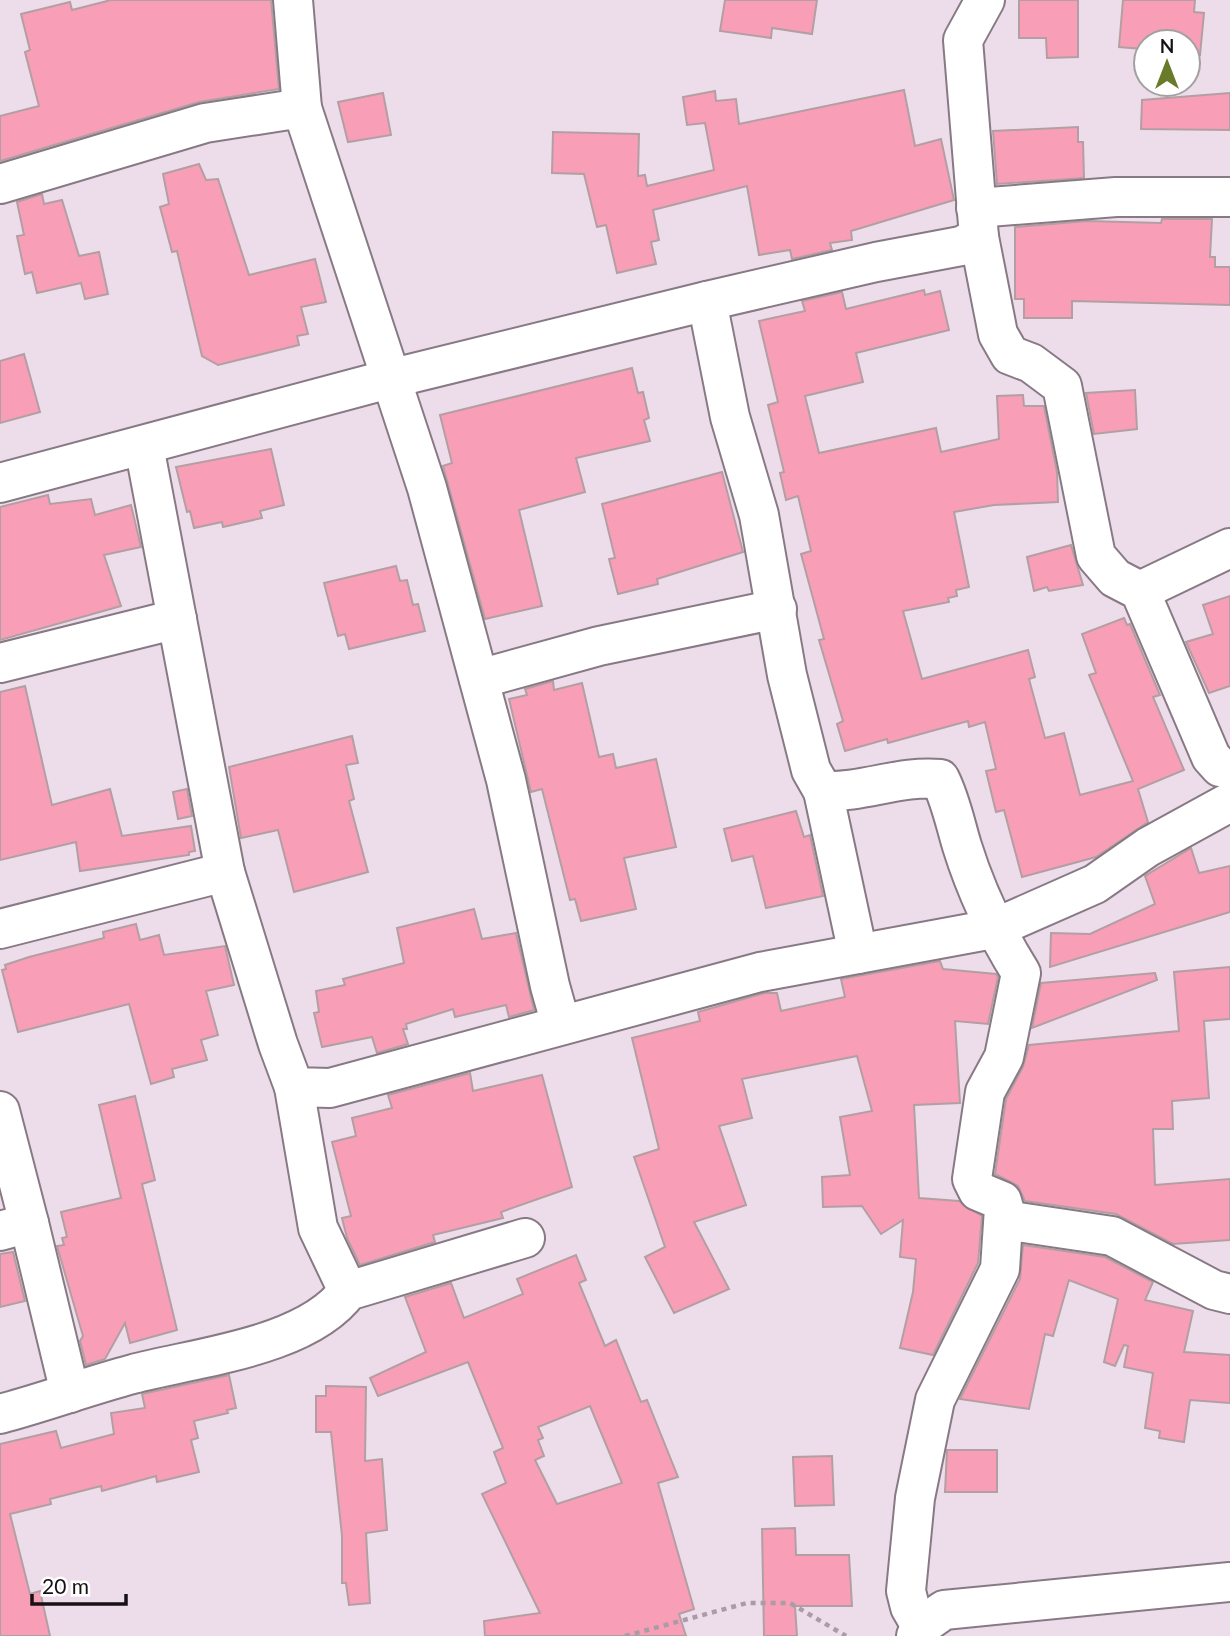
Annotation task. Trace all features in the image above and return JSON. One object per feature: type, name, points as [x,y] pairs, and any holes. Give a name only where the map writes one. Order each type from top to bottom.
[{"type":"street","points":[[293,0],[303,108],[393,378],[479,678],[506,780],[550,986],[561,1025]]},
{"type":"street","points":[[294,1087],[330,1088],[760,972],[993,929],[1095,884],[1148,847],[1228,777],[1211,757],[1140,591],[1115,578],[1096,556],[1062,386],[1031,363],[1010,355],[999,334],[978,223],[963,40],[985,0]]},
{"type":"street","points":[[0,184],[205,123],[303,108]]},
{"type":"street","points":[[0,483],[393,378],[707,301],[876,262],[961,246],[978,223],[1116,197],[1230,197]]},
{"type":"street","points":[[707,301],[730,417],[759,515],[788,675],[811,770],[822,791],[858,954]]},
{"type":"street","points":[[144,446],[225,872],[294,1087],[318,1228],[348,1291]]},
{"type":"street","points":[[1140,591],[1230,548]]},
{"type":"street","points":[[479,678],[599,646],[777,610]]},
{"type":"street","points":[[0,663],[177,619]]},
{"type":"street","points":[[822,791],[841,792],[916,776],[940,779],[951,801],[962,846],[993,929],[1021,973],[1004,1057],[985,1092],[972,1179],[978,1191],[1002,1201],[1004,1220],[1000,1269],[935,1400],[915,1497],[906,1591],[919,1631],[944,1610],[1230,1582]]},
{"type":"street","points":[[0,929],[225,872]]},
{"type":"street","points":[[0,1111],[14,1227],[70,1393]]},
{"type":"street","points":[[1004,1220],[1112,1236],[1214,1290],[1230,1294]]},
{"type":"street","points":[[0,1414],[132,1374],[257,1347],[311,1322],[339,1303],[348,1291],[524,1238]]},
{"type":"path","points":[[625,1636],[747,1603],[790,1603],[846,1636]]},
{"type":"building","points":[[111,0],[271,0],[279,89],[199,102],[0,161],[0,116],[39,106],[25,52],[30,50],[21,14],[70,2],[72,10]]},
{"type":"building","points":[[725,0],[817,0],[812,34],[772,28],[771,38],[720,31]]},
{"type":"building","points":[[1019,0],[1078,0],[1078,57],[1047,58],[1046,38],[1019,38]]},
{"type":"building","points":[[1123,0],[1195,0],[1194,12],[1204,13],[1202,34],[1202,28],[1132,28],[1132,48],[1119,47]]},
{"type":"building","points":[[904,90],[915,146],[941,139],[954,200],[851,231],[852,240],[830,243],[832,250],[792,259],[790,250],[759,255],[747,186],[653,210],[659,240],[651,242],[656,264],[617,273],[606,225],[597,227],[584,174],[552,173],[553,132],[639,134],[638,176],[645,175],[647,186],[714,170],[705,123],[687,125],[683,97],[715,91],[716,101],[736,99],[739,124]]},
{"type":"building","points":[[383,93],[391,135],[348,142],[338,102]]},
{"type":"building","points":[[1230,93],[1230,130],[1141,129],[1142,100],[1202,98],[1202,95]]},
{"type":"building","points":[[1078,127],[1078,142],[1083,142],[1084,178],[997,184],[993,131]]},
{"type":"building","points":[[199,164],[206,180],[218,179],[249,275],[315,259],[326,302],[301,307],[308,334],[297,336],[299,345],[218,365],[202,356],[177,251],[172,252],[160,207],[169,204],[163,174]]},
{"type":"building","points":[[42,194],[44,204],[62,200],[79,256],[99,252],[108,294],[85,299],[81,283],[37,293],[32,272],[25,274],[17,236],[24,235],[17,202]]},
{"type":"building","points":[[1162,219],[1212,219],[1210,257],[1215,257],[1215,267],[1230,267],[1230,305],[1072,301],[1072,318],[1024,318],[1024,299],[1015,299],[1015,227],[1087,221],[1161,223]]},
{"type":"building","points":[[924,290],[925,295],[940,291],[949,330],[856,353],[863,382],[805,396],[819,453],[936,428],[941,452],[999,439],[997,396],[1023,395],[1024,406],[1044,406],[1057,472],[1058,502],[994,505],[954,512],[969,587],[956,590],[957,596],[948,598],[949,602],[903,611],[922,679],[1028,650],[1035,677],[1029,679],[1045,738],[1064,733],[1080,795],[1133,781],[1089,675],[1096,673],[1082,634],[1124,618],[1127,625],[1130,624],[1160,695],[1153,697],[1184,770],[1138,789],[1148,822],[1096,857],[1022,877],[1004,810],[996,812],[986,771],[996,769],[985,722],[969,727],[968,721],[888,743],[887,739],[845,751],[837,724],[843,721],[819,640],[824,639],[801,554],[811,551],[798,496],[786,500],[780,473],[784,472],[768,405],[778,402],[759,321],[805,311],[802,301],[842,292],[846,309]]},
{"type":"building","points":[[24,354],[40,412],[0,423],[0,361]]},
{"type":"building","points":[[632,368],[638,393],[643,392],[649,418],[644,420],[650,441],[576,458],[585,492],[519,510],[542,606],[485,619],[443,466],[452,463],[440,415]]},
{"type":"building","points":[[1135,390],[1137,429],[1094,434],[1086,393]]},
{"type":"building","points":[[271,449],[284,505],[260,511],[262,518],[223,527],[222,522],[194,528],[190,511],[187,512],[176,467]]},
{"type":"building","points":[[722,472],[743,552],[657,579],[658,584],[618,594],[609,559],[615,558],[602,504]]},
{"type":"building","points":[[48,495],[50,504],[91,499],[95,515],[131,505],[141,547],[104,555],[121,606],[0,640],[0,507]]},
{"type":"building","points":[[1071,545],[1083,585],[1049,591],[1047,587],[1034,591],[1027,557]]},
{"type":"building","points":[[396,566],[400,581],[407,580],[413,605],[418,604],[425,631],[349,649],[345,634],[338,636],[324,583]]},
{"type":"building","points":[[1230,596],[1230,686],[1209,693],[1186,642],[1213,634],[1203,605]]},
{"type":"building","points":[[553,681],[554,690],[582,683],[599,757],[613,754],[616,768],[656,759],[676,847],[624,858],[636,909],[581,921],[575,899],[570,900],[542,789],[531,792],[509,699],[527,695],[525,689]]},
{"type":"building","points":[[25,686],[52,805],[110,789],[122,836],[191,826],[195,851],[189,852],[189,855],[80,871],[76,842],[0,860],[0,692]]},
{"type":"building","points":[[352,736],[358,763],[346,765],[354,799],[349,801],[368,872],[294,892],[278,830],[241,838],[229,767]]},
{"type":"building","points":[[187,789],[192,816],[178,819],[173,792]]},
{"type":"building","points":[[796,811],[804,837],[810,835],[823,896],[766,908],[753,856],[732,861],[724,829]]},
{"type":"building","points":[[1191,848],[1199,873],[1230,866],[1230,912],[1050,967],[1051,933],[1090,934],[1155,904],[1145,876]]},
{"type":"building","points":[[474,909],[482,939],[516,933],[534,1010],[509,1017],[506,1005],[455,1017],[453,1009],[406,1024],[407,1029],[403,1029],[408,1044],[377,1053],[372,1037],[322,1047],[314,1013],[319,1012],[316,991],[345,985],[343,979],[404,963],[397,928]]},
{"type":"building","points":[[136,924],[140,940],[159,935],[164,955],[225,946],[234,985],[206,991],[218,1035],[201,1040],[207,1060],[172,1069],[174,1077],[151,1084],[129,1004],[18,1032],[2,970],[6,969],[5,965],[104,938],[103,932]]},
{"type":"building","points":[[940,961],[943,969],[996,974],[998,977],[988,1024],[955,1021],[960,1103],[914,1105],[919,1198],[959,1201],[982,1216],[978,1263],[933,1355],[900,1348],[913,1292],[916,1259],[900,1257],[903,1220],[881,1234],[862,1206],[823,1207],[822,1177],[850,1175],[840,1117],[872,1111],[857,1056],[742,1079],[752,1118],[719,1126],[746,1205],[694,1222],[729,1289],[674,1313],[645,1257],[665,1247],[634,1157],[659,1149],[632,1038],[700,1021],[698,1012],[765,993],[777,993],[781,1011],[845,997],[841,979]]},
{"type":"building","points":[[1230,967],[1230,1019],[1204,1021],[1209,1098],[1172,1101],[1173,1129],[1153,1129],[1155,1185],[1230,1179],[1230,1240],[1173,1244],[1116,1214],[1025,1201],[1018,1186],[995,1174],[1006,1099],[1023,1067],[1029,1045],[1179,1031],[1174,972]]},
{"type":"building","points":[[1155,973],[1157,980],[1032,1028],[1041,983]]},
{"type":"building","points":[[470,1073],[473,1091],[542,1075],[572,1187],[501,1212],[503,1218],[433,1235],[435,1242],[360,1265],[347,1238],[342,1218],[351,1216],[332,1142],[356,1136],[352,1118],[392,1108],[388,1095]]},
{"type":"building","points":[[135,1096],[155,1180],[142,1184],[177,1330],[130,1343],[125,1323],[105,1359],[86,1365],[80,1341],[83,1336],[57,1246],[64,1245],[62,1238],[67,1237],[61,1212],[121,1198],[99,1105]]},
{"type":"building","points":[[1023,1245],[1105,1257],[1153,1282],[1145,1300],[1193,1311],[1184,1352],[1230,1355],[1230,1403],[1190,1400],[1184,1442],[1159,1438],[1160,1431],[1145,1428],[1153,1373],[1124,1367],[1128,1346],[1124,1345],[1115,1366],[1104,1362],[1118,1299],[1069,1280],[1053,1336],[1045,1334],[1029,1409],[960,1399],[1020,1279]]},
{"type":"building","points":[[13,1252],[25,1301],[0,1307],[0,1254]]},
{"type":"building","points":[[576,1255],[586,1280],[579,1283],[605,1346],[616,1340],[641,1402],[647,1400],[678,1477],[658,1483],[694,1609],[679,1614],[686,1636],[485,1636],[484,1621],[540,1613],[482,1494],[506,1483],[494,1452],[503,1448],[468,1362],[378,1396],[370,1378],[426,1352],[405,1297],[451,1283],[464,1318],[523,1294],[517,1279]],"holes":[[[590,1406],[622,1483],[557,1504],[535,1460],[544,1456],[538,1440],[543,1438],[538,1427]]]},
{"type":"building","points":[[229,1375],[236,1408],[227,1410],[228,1413],[194,1421],[198,1438],[191,1440],[199,1472],[157,1482],[156,1476],[102,1491],[101,1486],[50,1499],[51,1504],[10,1514],[30,1594],[40,1591],[50,1636],[0,1636],[0,1444],[56,1431],[61,1448],[114,1434],[111,1413],[145,1408],[142,1394]]},
{"type":"building","points":[[326,1386],[366,1387],[365,1461],[382,1459],[387,1530],[366,1533],[370,1603],[349,1605],[346,1583],[342,1583],[342,1536],[331,1432],[316,1432],[316,1396],[326,1396]]},
{"type":"building","points":[[947,1450],[997,1450],[997,1492],[945,1492]]},
{"type":"building","points":[[832,1456],[834,1505],[795,1506],[793,1457]]},
{"type":"building","points":[[795,1528],[796,1555],[849,1555],[852,1606],[795,1606],[797,1636],[764,1636],[762,1529]]}]
